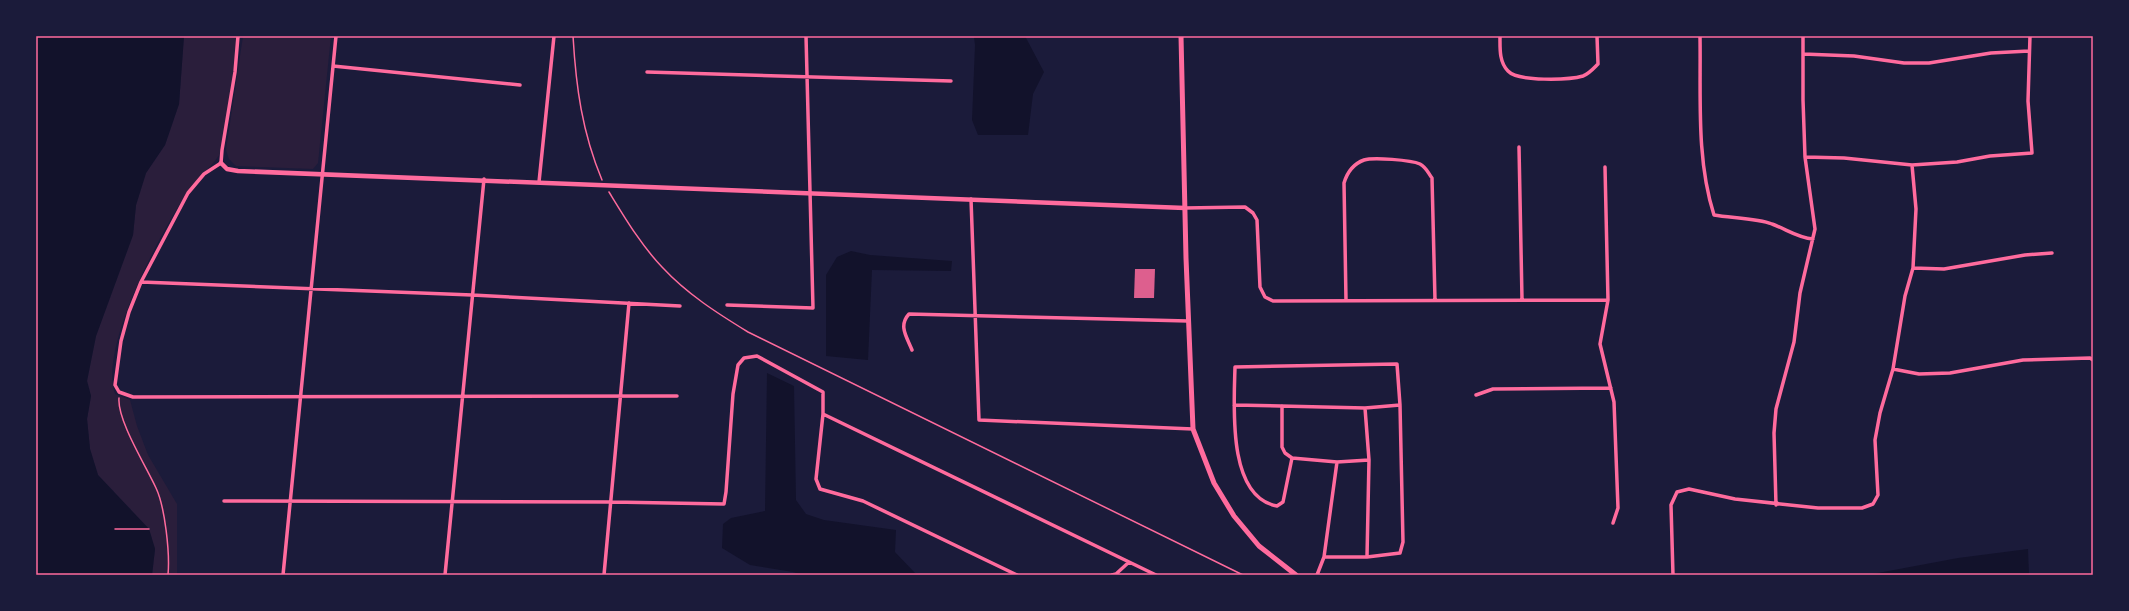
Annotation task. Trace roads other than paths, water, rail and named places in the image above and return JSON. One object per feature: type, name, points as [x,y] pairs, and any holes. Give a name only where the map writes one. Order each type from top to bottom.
[{"type":"main road","points":[[1181,36],[1188,321],[1193,429],[1214,483],[1234,516],[1259,546],[1296,575]]},
{"type":"street","points":[[221,164],[235,72],[238,36]]},
{"type":"street","points":[[283,575],[336,36]]},
{"type":"street","points":[[539,182],[554,36]]},
{"type":"street","points":[[726,306],[813,308],[806,36]]},
{"type":"street","points":[[1500,36],[1500,56],[1509,73],[1519,78],[1563,79],[1584,76],[1598,64],[1597,36]]},
{"type":"street","points":[[1700,36],[1701,114],[1704,155],[1708,195],[1714,215],[1755,220],[1772,224],[1804,238],[1813,239]]},
{"type":"street","points":[[1776,505],[1774,433],[1776,409],[1794,342],[1800,293],[1815,229],[1805,157],[1802,100],[1803,36]]},
{"type":"street","points":[[1805,157],[1844,158],[1912,164],[1957,162],[1990,156],[2032,153],[2028,101],[2030,36]]},
{"type":"street","points":[[1803,54],[1854,56],[1904,63],[1929,63],[1991,53],[2029,51]]},
{"type":"street","points":[[334,66],[520,85]]},
{"type":"street","points":[[647,72],[951,81]]},
{"type":"street","points":[[1519,147],[1522,299]]},
{"type":"street","points":[[1346,300],[1344,183],[1350,170],[1364,160],[1411,160],[1420,164],[1427,170],[1432,178],[1435,300]]},
{"type":"street","points":[[221,164],[227,169],[238,171],[484,179],[1185,208],[1245,207],[1253,213],[1257,220],[1260,287],[1265,297],[1273,301],[1522,299],[1608,300]]},
{"type":"street","points":[[221,164],[204,174],[188,193],[141,282],[121,342],[115,373],[115,385],[119,392],[133,397],[677,396]]},
{"type":"street","points":[[1673,575],[1671,505],[1677,492],[1689,489],[1735,499],[1776,505],[1818,508],[1862,508],[1873,504],[1878,495],[1875,440],[1880,413],[1892,369],[1905,296],[1913,268],[1916,209],[1912,164]]},
{"type":"street","points":[[1606,167],[1608,300],[1600,344],[1604,366],[1612,388],[1614,402],[1618,508],[1613,524]]},
{"type":"street","points":[[445,575],[484,179]]},
{"type":"street","points":[[971,199],[974,316],[979,420],[1193,429]]},
{"type":"street","points":[[1913,268],[1944,269],[2025,255],[2052,253]]},
{"type":"street","points":[[141,282],[472,295],[680,306]]},
{"type":"street","points":[[604,575],[630,303]]},
{"type":"street","points":[[912,350],[903,329],[904,319],[909,314],[1188,321]]},
{"type":"street","points":[[224,501],[290,500],[725,504],[734,386],[738,365],[744,358],[758,356],[823,392],[823,414],[816,479],[820,489],[863,501],[1017,575]]},
{"type":"street","points":[[1892,369],[1919,374],[1950,373],[2023,360],[2090,358],[2093,360]]},
{"type":"street","points":[[1292,458],[1283,502],[1277,506],[1270,505],[1257,498],[1244,478],[1236,448],[1234,405],[1235,368],[1397,364],[1400,405],[1403,542],[1400,553],[1367,556],[1324,557]]},
{"type":"street","points":[[1476,395],[1493,389],[1612,388]]},
{"type":"street","points":[[1234,405],[1365,408],[1400,405]]},
{"type":"street","points":[[1282,406],[1282,447],[1284,453],[1292,458],[1337,462],[1369,460]]},
{"type":"street","points":[[1365,408],[1369,460],[1367,556]]},
{"type":"street","points":[[823,414],[1156,575]]},
{"type":"street","points":[[1317,575],[1324,557],[1337,462]]},
{"type":"street","points":[[1112,575],[1116,574],[1129,562]]}]
